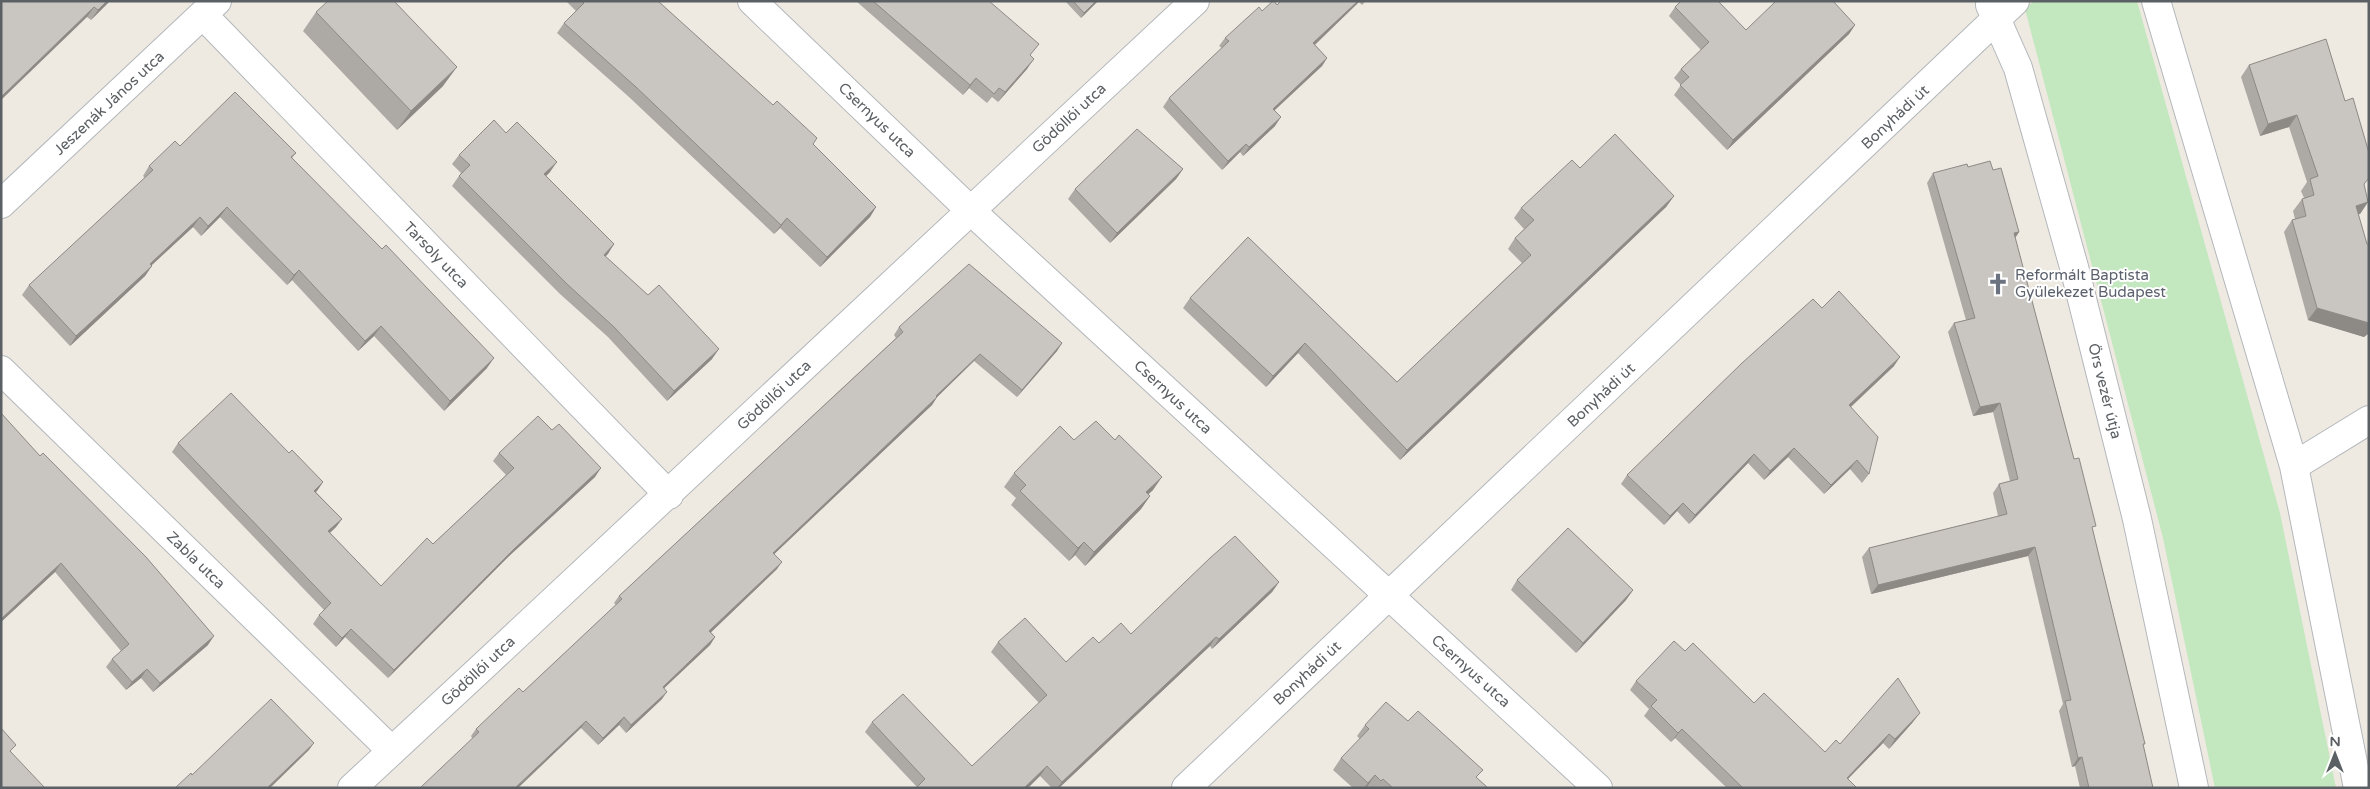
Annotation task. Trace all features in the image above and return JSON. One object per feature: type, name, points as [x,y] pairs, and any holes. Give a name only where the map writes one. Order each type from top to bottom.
[{"type":"street","name":"Csernyus utca","points":[[752,1],[970,210],[1598,788]]},
{"type":"street","name":"Gödöllői utca","points":[[352,788],[669,495],[970,210],[1195,1]]},
{"type":"street","points":[[2156,1],[2294,466],[2358,788]]},
{"type":"street","name":"Bonyhádi út","points":[[1186,788],[2000,7]]},
{"type":"street","name":"Örs vezér útja","points":[[2000,7],[2077,276],[2138,519],[2194,788]]},
{"type":"street","name":"Jeszenák János utca","points":[[1,204],[210,8]]},
{"type":"street","name":"Tarsoly utca","points":[[210,8],[669,495]]},
{"type":"street","name":"Zabla utca","points":[[1,370],[392,751]]},
{"type":"street","points":[[2294,466],[2369,420]]},
{"type":"green space","points":[[2034,1],[2137,1],[2280,513],[2336,788],[2215,788],[2163,538],[2025,9]]},
{"type":"building","points":[[1,1],[107,1],[98,10],[94,7],[1,97]]},
{"type":"building","points":[[328,1],[394,1],[457,67],[411,111],[316,12]]},
{"type":"building","points":[[582,1],[658,1],[773,105],[777,101],[817,138],[813,144],[876,207],[827,257],[787,218],[781,225],[636,87],[564,23],[584,3]]},
{"type":"building","points":[[873,1],[989,1],[1039,44],[1030,55],[1034,59],[1005,92],[999,88],[994,94],[976,78],[970,85]]},
{"type":"building","points":[[1073,1],[1096,1],[1084,13]]},
{"type":"building","points":[[1273,1],[1277,5],[1281,1],[1358,1],[1313,43],[1327,58],[1273,109],[1281,117],[1249,147],[1246,144],[1228,161],[1169,98],[1229,41],[1225,38],[1259,7],[1262,11]]},
{"type":"building","points":[[1681,1],[1718,1],[1746,30],[1776,1],[1833,1],[1855,25],[1733,140],[1680,85],[1689,77],[1681,69],[1709,42],[1675,7]]},
{"type":"building","points":[[2326,39],[2345,101],[2353,98],[2369,153],[2369,178],[2364,184],[2368,202],[2356,206],[2367,244],[2369,245],[2369,323],[2317,308],[2292,220],[2306,216],[2302,199],[2314,195],[2310,179],[2318,176],[2297,115],[2268,124],[2249,65]]},
{"type":"building","points":[[235,92],[296,153],[291,157],[382,249],[386,245],[494,358],[450,401],[381,326],[365,341],[299,270],[294,275],[227,207],[208,226],[200,217],[150,264],[152,266],[76,336],[29,285],[153,170],[149,166],[175,141],[180,146]]},
{"type":"building","points":[[494,120],[506,133],[517,122],[557,162],[544,174],[614,244],[604,255],[648,295],[659,285],[719,349],[674,391],[614,327],[567,284],[459,176],[470,165],[459,155]]},
{"type":"building","points":[[1137,129],[1183,169],[1117,233],[1075,189]]},
{"type":"building","points":[[1615,134],[1674,196],[1407,450],[1305,343],[1273,376],[1190,298],[1248,237],[1397,382],[1531,255],[1515,238],[1534,220],[1521,208],[1572,160],[1580,168]]},
{"type":"building","points":[[1990,161],[1993,170],[2001,168],[2019,232],[2014,233],[2074,459],[2079,458],[2096,526],[2092,527],[2145,744],[2143,744],[2153,788],[2089,788],[2082,757],[2078,758],[2065,701],[2071,700],[2035,547],[1878,585],[1869,548],[2007,514],[1999,484],[2018,479],[2000,403],[1980,407],[1954,323],[1975,318],[1933,173],[1967,164],[1968,167]]},
{"type":"building","points":[[969,264],[1062,343],[1022,390],[980,354],[773,553],[782,562],[709,631],[715,637],[663,687],[667,692],[631,725],[624,717],[603,738],[586,721],[515,788],[420,788],[479,732],[476,729],[519,688],[523,692],[622,599],[619,596],[903,332],[899,327]]},
{"type":"building","points":[[1839,291],[1900,357],[1849,405],[1878,437],[1869,474],[1857,460],[1831,485],[1794,448],[1770,471],[1754,454],[1695,515],[1683,503],[1670,516],[1627,475],[1742,363],[1813,299],[1822,308]]},
{"type":"building","points":[[231,393],[289,453],[292,450],[323,482],[314,491],[342,519],[328,531],[381,586],[427,538],[433,544],[514,468],[499,453],[538,416],[552,430],[559,424],[601,468],[514,549],[394,670],[351,629],[342,638],[319,615],[331,603],[178,443]]},
{"type":"building","points":[[1,413],[40,456],[43,453],[146,557],[214,636],[160,683],[147,669],[132,682],[112,659],[129,644],[61,563],[1,619]]},
{"type":"building","points":[[1096,421],[1115,440],[1119,435],[1162,477],[1146,492],[1150,496],[1094,552],[1084,542],[1078,548],[1020,491],[1026,485],[1014,473],[1060,426],[1074,440]]},
{"type":"building","points":[[1568,528],[1633,590],[1583,643],[1517,580]]},
{"type":"building","points":[[1235,536],[1279,582],[1219,639],[1216,637],[1062,782],[1047,766],[1024,788],[916,788],[925,779],[872,722],[903,694],[972,766],[1047,695],[998,642],[1025,618],[1066,662],[1093,637],[1099,643],[1121,623],[1131,634]]},
{"type":"building","points":[[1674,641],[1685,651],[1693,643],[1754,703],[1764,693],[1825,752],[1836,740],[1840,744],[1898,678],[1920,713],[1895,739],[1889,734],[1847,778],[1857,788],[1743,788],[1682,729],[1678,733],[1651,706],[1657,700],[1636,681]]},
{"type":"building","points":[[271,699],[314,743],[267,788],[175,788],[191,773],[192,775]]},
{"type":"building","points":[[1386,702],[1408,721],[1418,711],[1483,770],[1476,777],[1488,788],[1393,788],[1375,775],[1368,783],[1341,758],[1369,729],[1365,725]]},
{"type":"building","points":[[1,728],[16,745],[10,751],[45,788],[1,788]]},
{"type":"place","name":"Reformált Baptista Gyülekezet Budapest","points":[[1998,284]]}]
